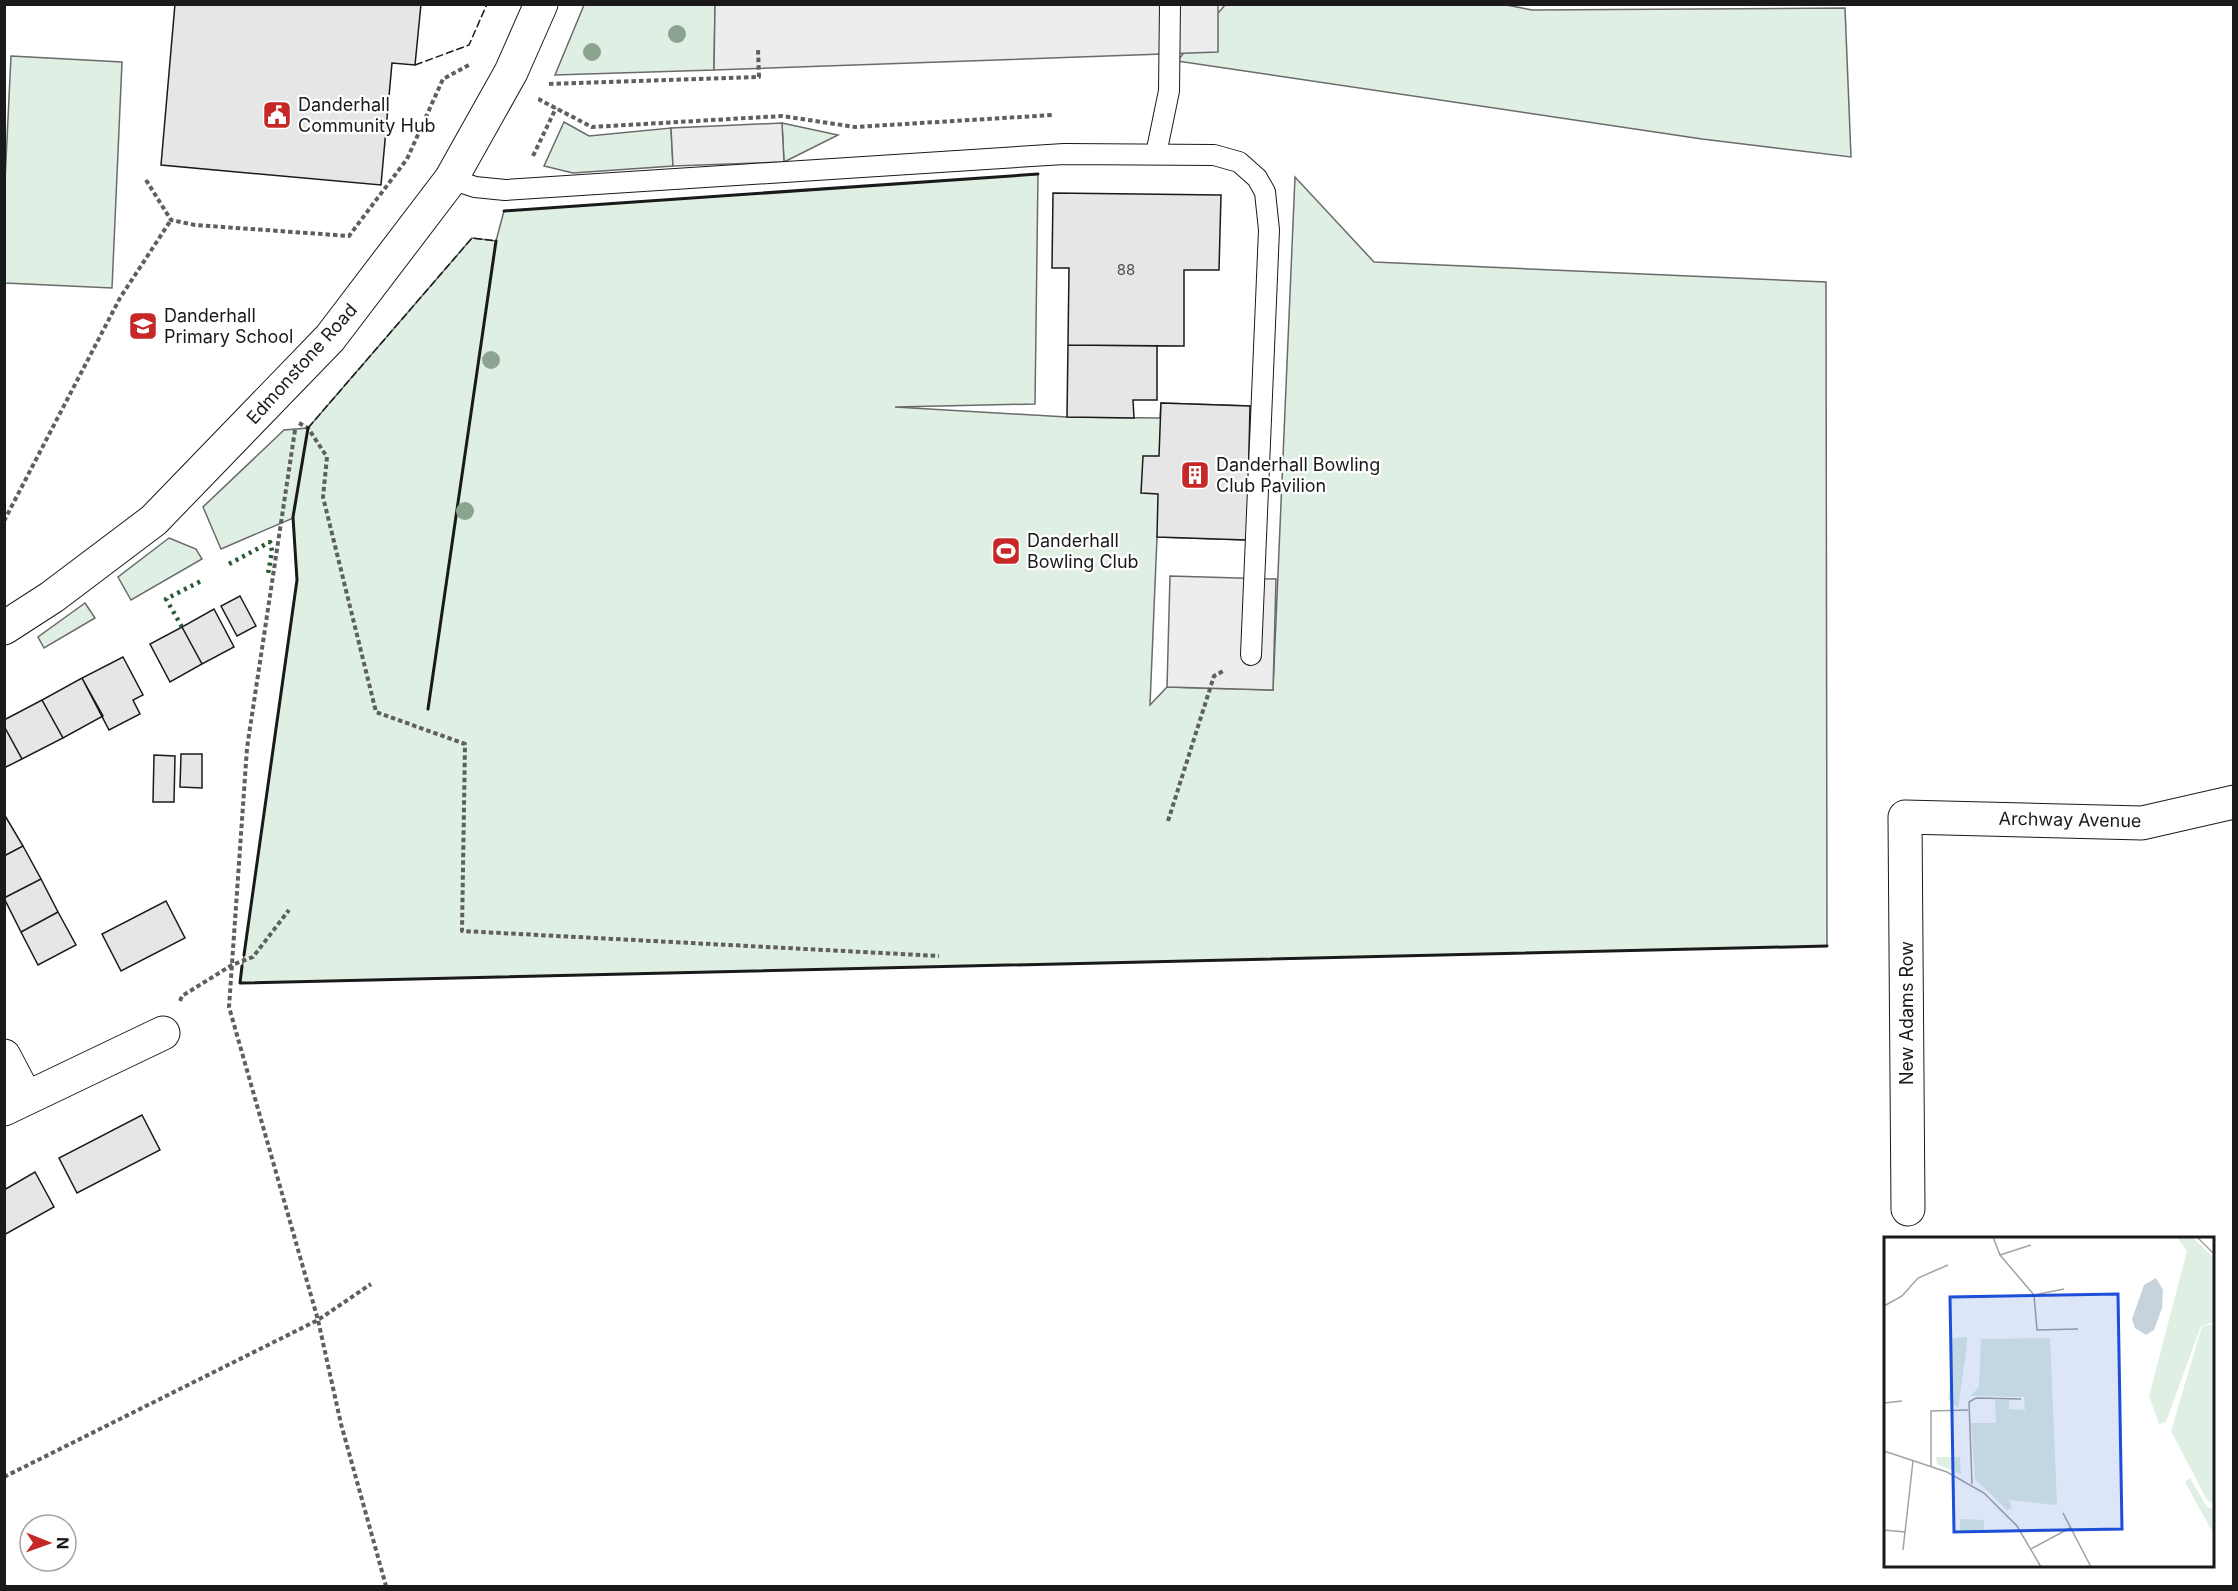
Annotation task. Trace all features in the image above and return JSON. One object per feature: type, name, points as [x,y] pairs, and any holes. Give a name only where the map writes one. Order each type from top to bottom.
[{"type":"street","name":"Edmonstone Road","points":[[4,628],[52,597],[154,520],[330,338],[451,179],[511,72],[541,4]]},
{"type":"street","name":"Archway Avenue","points":[[1905,817],[2142,823],[2234,802]]},
{"type":"street","name":"New Adams Row","points":[[1905,817],[1908,1209]]},
{"type":"street","points":[[4,1056],[15,1103],[163,1033]]},
{"type":"lane","points":[[1156,154],[1169,91],[1170,4]]},
{"type":"lane","points":[[451,179],[475,187],[505,190],[1064,154],[1226,157],[1248,168],[1264,192],[1269,230],[1251,656]]},
{"type":"path","points":[[758,49],[759,77],[547,84],[540,100],[592,127],[782,116],[855,127],[1053,115]]},
{"type":"path","points":[[146,180],[171,220],[195,225],[349,236],[407,159],[443,79],[473,63],[511,72]]},
{"type":"path","points":[[4,521],[120,298],[171,220]]},
{"type":"path","points":[[386,1587],[341,1424],[318,1320],[230,1007],[247,748],[296,421],[308,428],[327,457],[323,497],[376,711],[465,744],[462,931],[939,956]]},
{"type":"path","points":[[1168,821],[1214,676],[1251,656]]},
{"type":"path","points":[[163,1033],[182,996],[232,965],[253,957],[289,910]]},
{"type":"path","points":[[4,1477],[318,1320],[371,1284]]},
{"type":"green space","points":[[1501,4],[1532,10],[1845,8],[1851,157],[1702,139],[1177,61],[1225,5]]},
{"type":"green space","points":[[584,5],[715,5],[714,70],[555,75]]},
{"type":"green space","points":[[11,56],[122,62],[112,288],[5,283],[5,181]]},
{"type":"green space","points":[[564,122],[589,136],[671,128],[673,166],[573,173],[544,166]]},
{"type":"green space","points":[[782,123],[838,135],[784,162]]},
{"type":"green space","points":[[1038,174],[1035,404],[895,407],[1067,417],[1160,418],[1161,403],[1250,406],[1247,540],[1157,537],[1150,705],[1167,687],[1273,690],[1295,177],[1374,262],[1826,282],[1827,946],[240,983],[297,580],[293,518],[221,549],[203,507],[284,430],[308,428],[472,238],[496,241],[504,211]]},
{"type":"green space","points":[[169,538],[196,549],[202,559],[131,600],[118,577]]},
{"type":"green space","points":[[85,603],[95,618],[44,648],[38,637]]},
{"type":"shaded area","points":[[715,5],[1218,5],[1218,52],[714,70]]},
{"type":"shaded area","points":[[782,123],[784,162],[673,166],[671,128]]},
{"type":"shaded area","points":[[1170,576],[1276,579],[1273,690],[1167,687]]},
{"type":"building","name":"Danderhall Community Hub","points":[[175,4],[421,4],[415,65],[392,63],[381,185],[161,165]]},
{"type":"building","points":[[1053,193],[1221,195],[1219,270],[1184,270],[1184,346],[1068,345],[1069,268],[1052,268]]},
{"type":"building","points":[[1068,345],[1157,346],[1157,400],[1133,400],[1134,418],[1067,417]]},
{"type":"building","name":"Danderhall Bowling Club Pavilion","points":[[1161,403],[1250,406],[1247,540],[1157,537],[1158,494],[1141,493],[1143,456],[1159,456]]},
{"type":"building","points":[[240,596],[256,626],[237,636],[221,606]]},
{"type":"building","points":[[214,609],[234,647],[202,664],[182,627]]},
{"type":"building","points":[[182,627],[202,664],[170,682],[150,644]]},
{"type":"building","points":[[123,657],[143,695],[133,700],[140,714],[109,730],[82,678]]},
{"type":"building","points":[[82,678],[103,716],[63,738],[42,700]]},
{"type":"building","points":[[42,700],[63,738],[22,759],[4,726],[4,720]]},
{"type":"building","points":[[4,726],[22,759],[4,768]]},
{"type":"building","points":[[181,754],[202,754],[202,788],[180,787]]},
{"type":"building","points":[[154,755],[175,756],[174,802],[153,802]]},
{"type":"building","points":[[4,814],[23,846],[4,856]]},
{"type":"building","points":[[23,846],[41,879],[4,898],[4,856]]},
{"type":"building","points":[[41,879],[58,912],[21,932],[4,898]]},
{"type":"building","points":[[166,901],[185,938],[121,971],[102,934]]},
{"type":"building","points":[[58,912],[76,945],[38,965],[21,932]]},
{"type":"building","points":[[142,1115],[160,1150],[77,1193],[59,1158]]},
{"type":"building","points":[[35,1172],[54,1207],[4,1235],[4,1190]]},
{"type":"hedge","points":[[229,564],[270,542],[272,551],[268,574]]},
{"type":"hedge","points":[[182,627],[166,599],[201,581]]},
{"type":"fence","points":[[415,65],[469,45],[487,4]]},
{"type":"fence","points":[[308,428],[472,238],[496,241]]},
{"type":"wall","points":[[504,211],[1038,174]]},
{"type":"wall","points":[[428,709],[496,241]]},
{"type":"wall","points":[[244,955],[297,580],[293,517],[308,428]]},
{"type":"wall","points":[[242,966],[240,983],[1827,946]]},
{"type":"place","name":"Danderhall Community Hub","points":[[277,115]]},
{"type":"place","name":"Danderhall Primary School","points":[[143,326]]},
{"type":"place","name":"Danderhall Bowling Club Pavilion","points":[[1195,475]]},
{"type":"place","name":"Danderhall Bowling Club","points":[[1006,551]]}]
